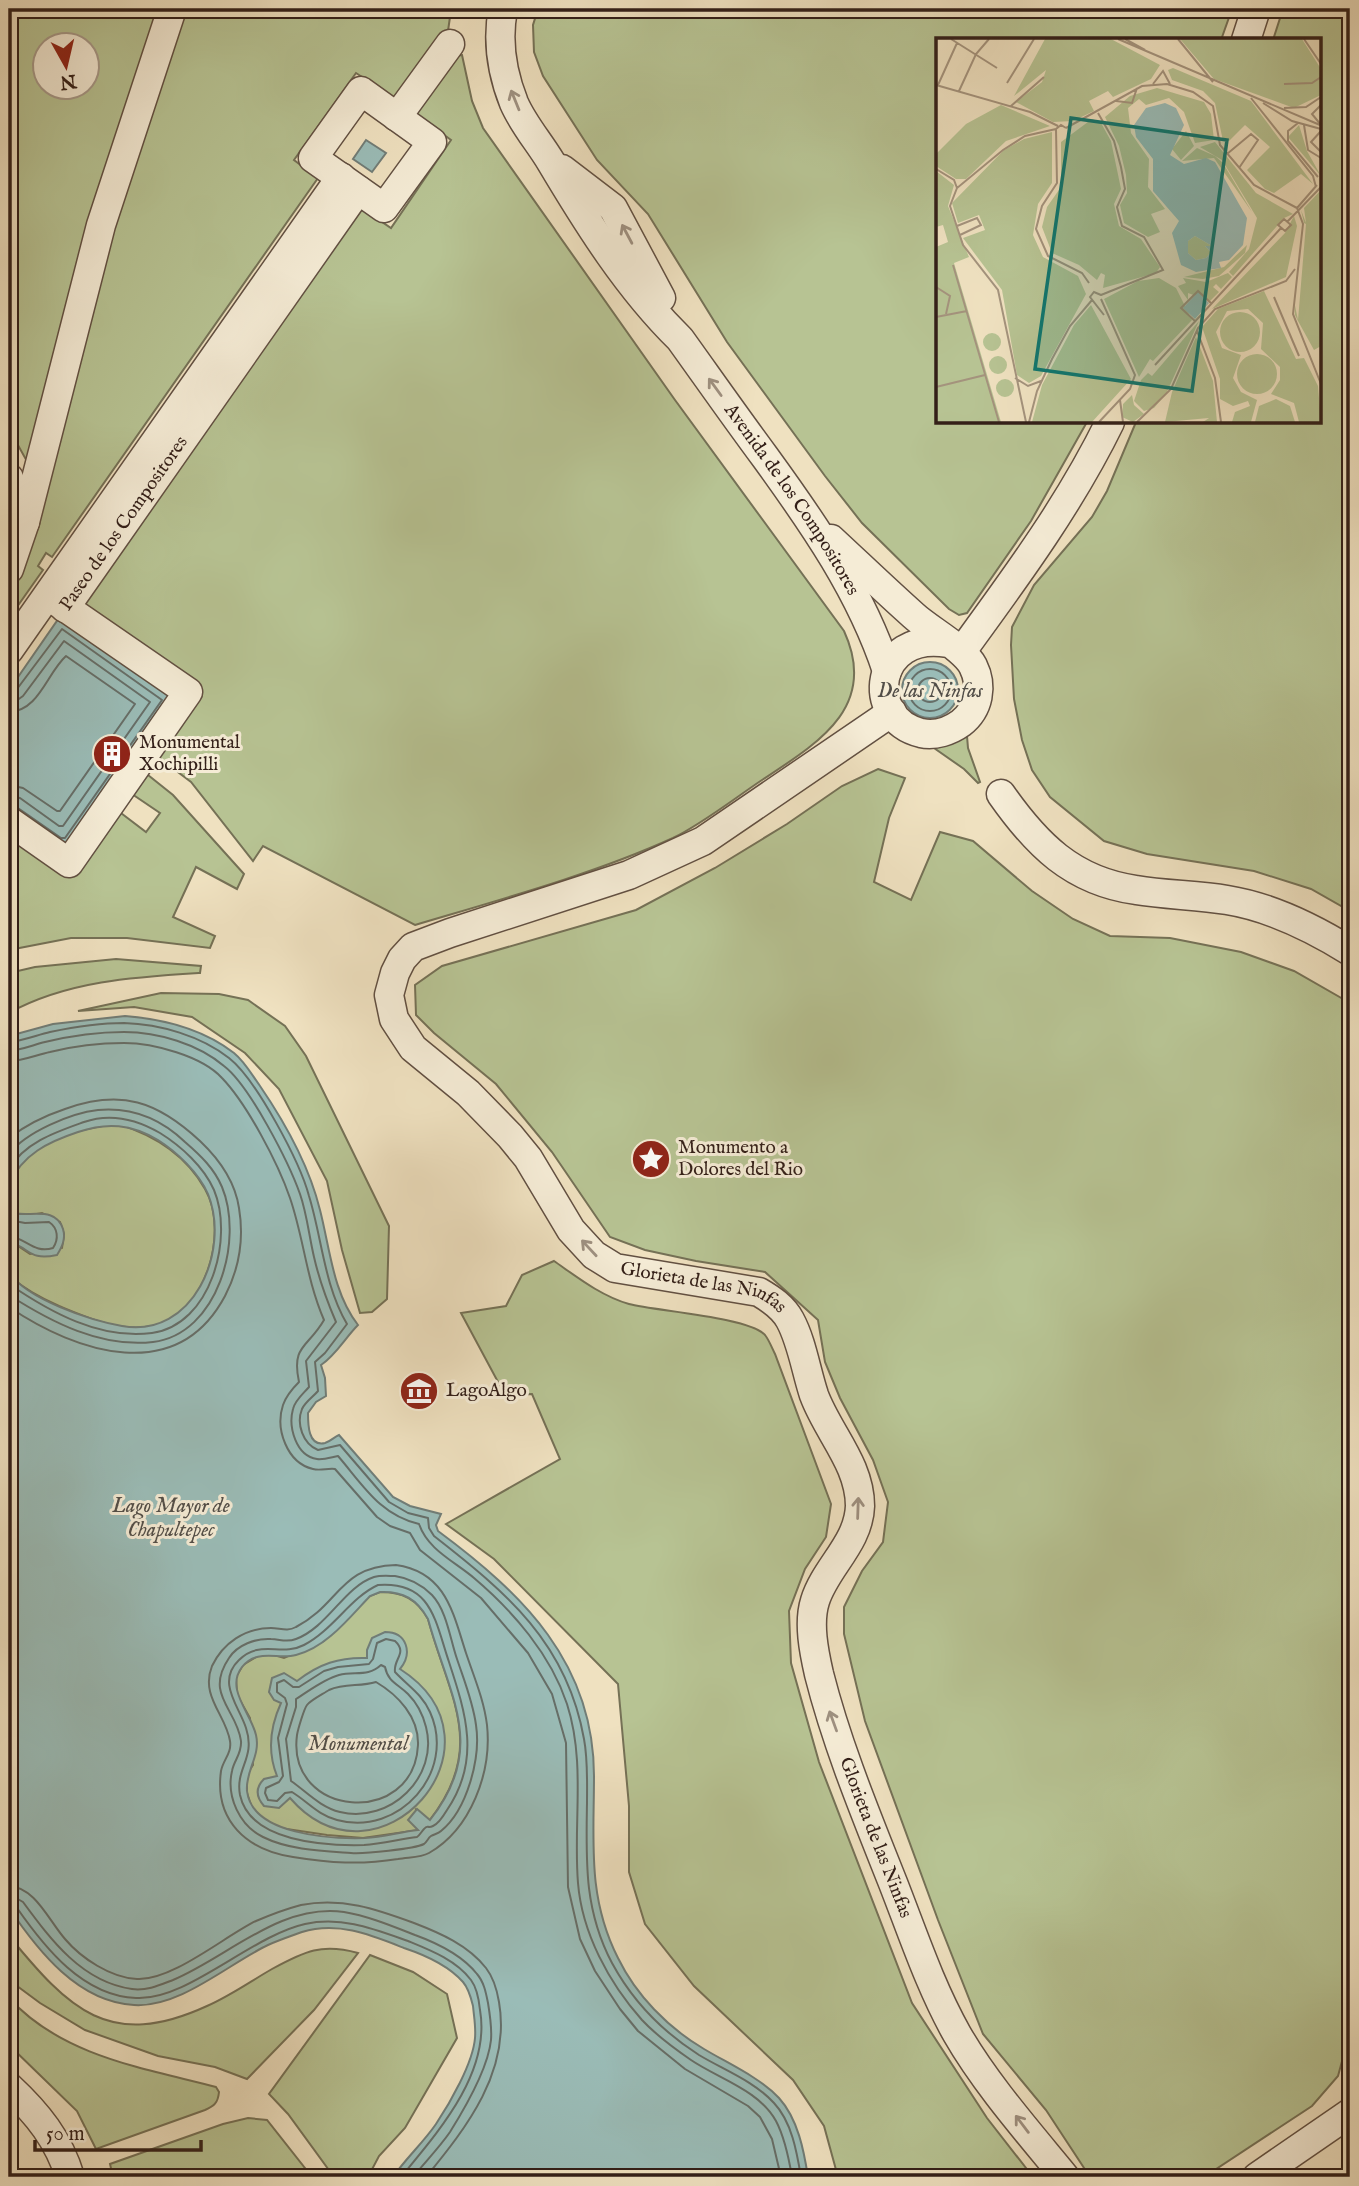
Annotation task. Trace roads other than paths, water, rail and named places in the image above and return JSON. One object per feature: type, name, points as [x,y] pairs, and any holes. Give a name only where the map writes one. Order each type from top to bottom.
[{"type":"street","points":[[9,569],[25,522],[101,225],[172,9]]},
{"type":"street","name":"Avenida de los Compositores","points":[[503,9],[500,24],[503,66],[514,103],[531,133],[549,159],[613,208],[667,308],[680,338],[812,522],[865,615],[887,671]]},
{"type":"street","points":[[1247,38],[1256,9]]},
{"type":"street","points":[[397,117],[450,44]]},
{"type":"street","points":[[361,91],[432,142],[384,208],[349,183],[313,158],[361,91]]},
{"type":"street","name":"Paseo de los Compositores","points":[[9,650],[56,601],[349,183]]},
{"type":"street","points":[[955,647],[1063,507],[1109,424]]},
{"type":"street","points":[[9,478],[25,522]]},
{"type":"street","points":[[812,522],[914,616],[955,647],[972,664],[978,679],[978,698],[972,712],[962,722],[951,730],[937,734],[908,728],[892,712],[884,692],[887,671],[902,650],[916,643],[932,640],[955,647]]},
{"type":"street","name":"Paseo de los Compositores","points":[[9,821],[69,863],[188,692],[56,601]]},
{"type":"street","name":"Glorieta de las Ninfas","points":[[892,712],[703,841],[629,874],[413,947],[402,959],[395,973],[390,995],[394,1019],[414,1048],[492,1115],[528,1158],[571,1230],[594,1255],[615,1268],[759,1292],[776,1302],[790,1320],[815,1397],[857,1480],[860,1507],[856,1528],[823,1582],[814,1603],[813,1646],[828,1708],[872,1830],[938,1997],[959,2036],[985,2075],[1065,2177]]},
{"type":"street","points":[[1001,794],[1025,827],[1055,857],[1080,873],[1134,890],[1230,900],[1286,917],[1350,951]]},
{"type":"street","points":[[9,2087],[50,2131],[69,2177]]},
{"type":"street","points":[[1257,2177],[1350,2113]]},
{"type":"water","points":[[366,140],[386,153],[372,172],[353,159]]},
{"type":"water","points":[[59,618],[173,697],[66,850],[9,810],[9,690]]},
{"type":"water","name":"De las Ninfas","points":[[924,662],[936,662],[946,666],[954,674],[958,690],[954,706],[946,714],[936,718],[924,718],[914,714],[906,706],[902,696],[902,684],[906,674],[914,666]]},
{"type":"water","name":"Lago Mayor de Chapultepec","points":[[125,1016],[182,1027],[209,1038],[234,1053],[270,1100],[296,1145],[310,1177],[338,1285],[358,1325],[321,1365],[326,1396],[316,1402],[308,1413],[312,1438],[315,1442],[325,1443],[339,1435],[393,1497],[410,1506],[441,1514],[436,1525],[438,1531],[498,1580],[525,1606],[548,1635],[567,1665],[582,1699],[591,1736],[594,1868],[601,1913],[618,1958],[634,1985],[666,2021],[691,2041],[753,2077],[771,2090],[786,2106],[802,2146],[808,2177],[393,2177],[442,2115],[470,2059],[475,2038],[471,1997],[463,1982],[450,1970],[420,1954],[367,1934],[341,1929],[315,1929],[268,1945],[169,2000],[134,2005],[95,1995],[61,1972],[33,1941],[9,1908],[9,1273],[30,1292],[77,1314],[122,1326],[147,1326],[169,1319],[186,1305],[200,1286],[210,1264],[214,1240],[214,1217],[208,1194],[199,1178],[165,1145],[128,1128],[99,1127],[57,1140],[29,1157],[9,1184],[9,1036],[53,1024]],"holes":[[[388,1592],[414,1601],[424,1612],[453,1697],[459,1721],[460,1745],[457,1769],[447,1794],[430,1820],[417,1809],[408,1820],[418,1830],[350,1838],[314,1835],[278,1825],[263,1817],[252,1806],[247,1791],[257,1743],[238,1692],[238,1675],[242,1667],[254,1658],[296,1655],[317,1646],[337,1631],[370,1596]]]},
{"type":"water","points":[[9,1212],[47,1214],[59,1221],[64,1236],[57,1255],[35,1255],[9,1242]]},
{"type":"water","name":"Monumental","points":[[385,1632],[398,1636],[406,1644],[406,1656],[400,1669],[432,1700],[445,1735],[440,1769],[422,1800],[394,1821],[361,1831],[325,1825],[290,1798],[279,1808],[264,1806],[258,1796],[259,1786],[264,1779],[277,1776],[271,1739],[281,1703],[274,1700],[269,1692],[272,1678],[284,1673],[297,1681],[330,1663],[367,1658],[372,1638]]},
{"type":"place","name":"Monumental Xochipilli","points":[[112,754]]},
{"type":"place","name":"Monumento a Dolores del Rio","points":[[651,1159]]},
{"type":"place","name":"LagoAlgo","points":[[419,1391]]}]
